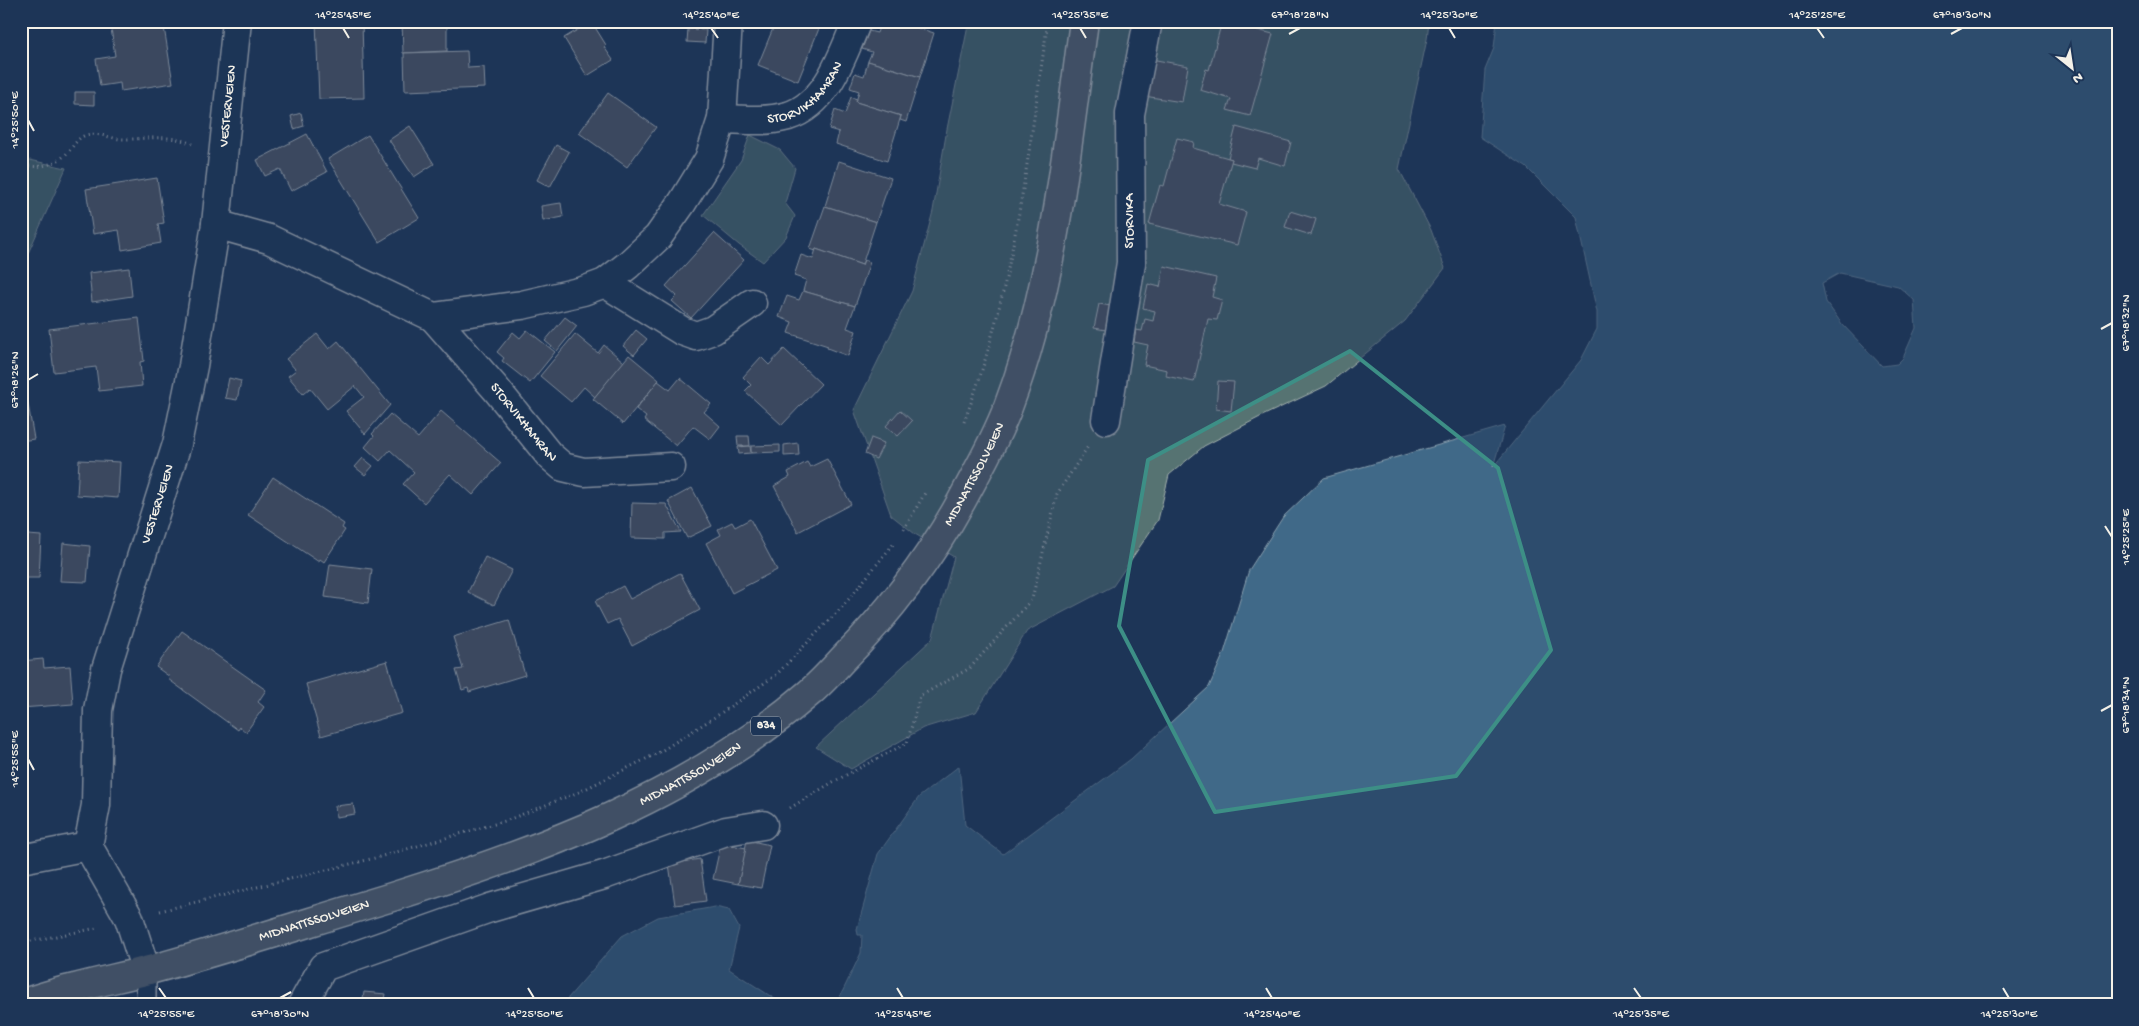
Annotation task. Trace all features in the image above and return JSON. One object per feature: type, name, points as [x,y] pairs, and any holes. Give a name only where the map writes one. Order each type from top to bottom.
[{"type":"main road","name":"MIDNATTSSOLVEIEN","points":[[21,1004],[74,988],[146,971],[465,874],[574,834],[666,791],[740,747],[809,694],[875,627],[912,580],[946,528],[980,467],[1008,408],[1031,334],[1048,264],[1084,21]]},
{"type":"street","name":"VESTERVEIEN","points":[[88,846],[96,805],[98,710],[106,669],[177,444],[193,366],[216,224],[237,21]]},
{"type":"street","points":[[433,317],[522,305],[583,291],[605,283],[658,237],[682,204],[708,159],[722,119],[728,21]]},
{"type":"street","name":"STORVIKHAMRAN","points":[[722,119],[757,120],[788,115],[816,99],[835,71],[857,21]]},
{"type":"street","name":"STORVIKA","points":[[1106,420],[1130,263],[1130,114],[1148,21]]},
{"type":"street","name":"STORVIKHAMRAN","points":[[216,224],[269,239],[433,317],[496,389],[549,455],[564,467],[584,472],[671,467]]},
{"type":"street","points":[[605,283],[682,331],[696,336],[713,330],[752,303]]},
{"type":"street","points":[[302,1005],[323,967],[490,908],[604,875],[726,830],[763,824]]},
{"type":"street","points":[[21,858],[88,846],[129,918],[146,971]]},
{"type":"lane","points":[[146,971],[146,1005]]},
{"type":"path","points":[[962,427],[994,331],[1010,256],[1048,21]]},
{"type":"path","points":[[29,166],[38,168],[65,156],[75,142],[87,135],[119,139],[162,137],[182,140],[222,157]]},
{"type":"path","points":[[763,824],[833,782],[907,743],[920,696],[970,668],[1032,599],[1057,494],[1106,420]]},
{"type":"path","points":[[903,530],[927,490]]},
{"type":"path","points":[[21,943],[88,931],[129,918],[379,857],[505,821],[579,792],[658,753],[776,675],[844,605],[898,538]]},
{"type":"highlighted area","points":[[1350,351],[1498,468],[1551,650],[1456,776],[1215,812],[1119,626],[1148,460]]},
{"type":"green space","points":[[969,21],[1429,21],[1427,39],[1399,169],[1431,230],[1445,268],[1405,321],[1326,386],[1204,446],[1169,475],[1158,520],[1113,586],[1027,631],[976,712],[923,728],[851,769],[816,747],[932,639],[954,557],[915,534],[891,515],[854,410],[912,291],[933,211],[947,129]]},
{"type":"green space","points":[[750,135],[780,150],[795,168],[785,203],[795,216],[786,237],[763,262],[703,215],[741,160]]},
{"type":"green space","points":[[21,158],[66,168],[21,269]]},
{"type":"water","points":[[1497,21],[2118,21],[2118,1005],[836,1005],[861,953],[862,935],[858,935],[857,929],[878,854],[919,797],[959,766],[965,825],[1003,854],[1131,759],[1209,687],[1224,653],[1249,570],[1283,517],[1324,478],[1505,426],[1493,467],[1581,360],[1597,329],[1597,312],[1576,217],[1526,167],[1480,137],[1485,70],[1494,48]],"holes":[[[1840,273],[1898,286],[1914,300],[1916,328],[1903,358],[1897,364],[1882,366],[1842,324],[1826,302],[1822,283]]]},
{"type":"water","points":[[715,907],[729,910],[739,928],[729,969],[784,1005],[567,1005],[568,998],[622,936],[658,917]]},
{"type":"building","points":[[110,21],[163,21],[173,83],[121,91],[120,83],[100,86],[96,59],[115,56]]},
{"type":"building","points":[[316,21],[362,21],[364,98],[319,99]]},
{"type":"building","points":[[402,21],[447,21],[447,51],[403,53]]},
{"type":"building","points":[[776,21],[822,21],[798,81],[758,65]]},
{"type":"building","points":[[881,21],[896,21],[934,33],[920,77],[868,61],[872,52],[862,49],[869,31],[877,33]]},
{"type":"building","points":[[1222,21],[1273,34],[1250,116],[1227,110],[1231,99],[1200,90],[1206,69],[1209,70]]},
{"type":"building","points":[[589,23],[593,24],[606,45],[604,47],[613,60],[587,76],[564,38]]},
{"type":"building","points":[[688,29],[706,30],[705,43],[687,42]]},
{"type":"building","points":[[467,51],[468,68],[484,67],[485,88],[405,91],[404,53]]},
{"type":"building","points":[[1151,59],[1188,66],[1182,102],[1144,96]]},
{"type":"building","points":[[868,61],[920,77],[906,122],[900,120],[901,116],[856,102],[859,91],[850,88],[855,73],[864,76]]},
{"type":"building","points":[[75,92],[94,92],[94,105],[75,104]]},
{"type":"building","points":[[608,93],[656,127],[627,167],[579,133]]},
{"type":"building","points":[[851,97],[857,99],[856,102],[901,116],[887,161],[836,144],[839,132],[829,129],[835,110],[845,114]]},
{"type":"building","points":[[301,113],[304,126],[294,129],[291,116]]},
{"type":"building","points":[[410,126],[434,164],[414,177],[389,140]]},
{"type":"building","points":[[1236,127],[1291,142],[1285,166],[1258,158],[1255,168],[1231,162],[1232,159],[1228,158]]},
{"type":"building","points":[[307,134],[327,172],[291,191],[280,169],[265,176],[257,160]]},
{"type":"building","points":[[368,135],[419,218],[379,242],[328,159]]},
{"type":"building","points":[[1177,138],[1194,142],[1193,148],[1232,159],[1219,204],[1246,212],[1237,245],[1149,224],[1160,185],[1164,186]]},
{"type":"building","points":[[556,145],[569,152],[550,187],[537,180]]},
{"type":"building","points":[[839,161],[891,178],[876,222],[825,206]]},
{"type":"building","points":[[157,178],[164,223],[158,224],[161,243],[122,250],[119,230],[93,234],[86,189]]},
{"type":"building","points":[[561,203],[563,217],[543,221],[541,206]]},
{"type":"building","points":[[825,206],[876,222],[862,265],[816,249],[816,251],[810,249]]},
{"type":"building","points":[[1290,211],[1316,219],[1311,235],[1285,227]]},
{"type":"building","points":[[714,233],[744,260],[691,318],[672,301],[677,296],[666,286]]},
{"type":"building","points":[[816,249],[862,265],[864,260],[870,262],[855,306],[803,291],[806,280],[794,276],[801,255],[813,259]]},
{"type":"building","points":[[1164,266],[1216,278],[1212,297],[1222,300],[1217,320],[1208,319],[1194,382],[1166,376],[1167,370],[1144,365],[1148,345],[1134,342],[1136,330],[1142,331],[1145,319],[1153,321],[1155,311],[1143,308],[1148,284],[1160,287]]},
{"type":"building","points":[[129,268],[132,296],[92,302],[89,273]]},
{"type":"building","points":[[803,291],[855,306],[847,328],[856,331],[848,356],[827,348],[828,346],[788,333],[792,322],[779,317],[787,296],[799,300]]},
{"type":"building","points":[[1099,304],[1111,306],[1106,330],[1094,328]]},
{"type":"building","points":[[565,317],[577,326],[557,351],[545,341]]},
{"type":"building","points":[[139,318],[144,361],[140,362],[142,386],[99,391],[96,367],[54,372],[49,329]]},
{"type":"building","points":[[527,330],[555,352],[530,383],[502,361],[504,358],[497,352],[513,332],[520,338]]},
{"type":"building","points":[[636,330],[647,339],[634,355],[623,346]]},
{"type":"building","points":[[317,334],[329,349],[338,341],[390,405],[365,434],[346,411],[364,397],[355,386],[327,409],[310,388],[303,394],[288,376],[296,370],[286,359]]},
{"type":"building","points":[[575,334],[598,353],[604,345],[624,362],[595,397],[584,387],[571,402],[540,376]]},
{"type":"building","points":[[784,349],[821,384],[782,425],[745,391],[751,385],[743,377],[761,357],[769,365]]},
{"type":"building","points":[[629,355],[659,380],[623,424],[593,399]]},
{"type":"building","points":[[229,378],[241,381],[237,400],[225,398]]},
{"type":"building","points":[[680,378],[711,404],[704,412],[720,426],[710,439],[693,426],[676,446],[644,420],[646,417],[636,409],[658,381],[670,390]]},
{"type":"building","points":[[1218,381],[1234,382],[1231,411],[1216,409]]},
{"type":"building","points":[[27,398],[34,439],[21,441],[21,399]]},
{"type":"building","points":[[900,410],[912,421],[898,436],[886,426]]},
{"type":"building","points":[[441,411],[501,463],[473,495],[450,474],[424,503],[403,484],[414,472],[390,450],[380,461],[365,447],[374,436],[372,434],[390,414],[418,438]]},
{"type":"building","points":[[737,436],[749,436],[750,446],[738,446]]},
{"type":"building","points":[[871,438],[884,443],[876,459],[865,454]]},
{"type":"building","points":[[798,443],[799,455],[784,456],[784,445]]},
{"type":"building","points":[[780,445],[780,452],[751,453],[751,446]]},
{"type":"building","points":[[750,446],[751,453],[739,454],[738,447]]},
{"type":"building","points":[[363,458],[373,466],[365,475],[355,467]]},
{"type":"building","points":[[827,459],[851,504],[798,532],[774,486],[790,477],[788,472],[807,462],[810,467]]},
{"type":"building","points":[[79,460],[120,462],[118,498],[77,495]]},
{"type":"building","points":[[273,477],[344,524],[342,528],[345,530],[324,562],[320,559],[319,562],[248,515]]},
{"type":"building","points":[[692,488],[712,526],[687,538],[668,501]]},
{"type":"building","points":[[632,503],[666,504],[681,532],[665,533],[665,539],[631,538]]},
{"type":"building","points":[[750,519],[777,570],[732,593],[706,543],[721,535],[718,529],[732,522],[735,527]]},
{"type":"building","points":[[21,532],[28,532],[28,535],[41,536],[39,578],[26,578],[26,581],[21,580]]},
{"type":"building","points":[[63,543],[90,546],[87,582],[60,581]]},
{"type":"building","points":[[485,557],[512,570],[494,605],[468,592]]},
{"type":"building","points":[[330,564],[372,569],[368,603],[325,597]]},
{"type":"building","points":[[680,573],[700,610],[632,646],[618,619],[607,624],[595,601],[623,586],[630,599]]},
{"type":"building","points":[[509,620],[525,675],[469,692],[468,688],[462,690],[456,670],[463,669],[453,637]]},
{"type":"building","points":[[182,631],[266,690],[258,702],[264,707],[246,732],[240,727],[238,730],[168,679],[170,677],[156,667]]},
{"type":"building","points":[[43,659],[44,668],[70,666],[73,704],[21,708],[21,661]]},
{"type":"building","points":[[387,661],[402,713],[321,736],[306,684]]},
{"type":"building","points":[[353,804],[355,814],[336,817],[335,806]]},
{"type":"building","points":[[747,840],[770,845],[761,888],[738,884]]},
{"type":"building","points":[[721,843],[746,848],[738,884],[713,879]]},
{"type":"building","points":[[700,859],[706,901],[675,905],[669,864]]},
{"type":"building","points":[[364,992],[386,994],[384,1005],[362,1005]]}]
